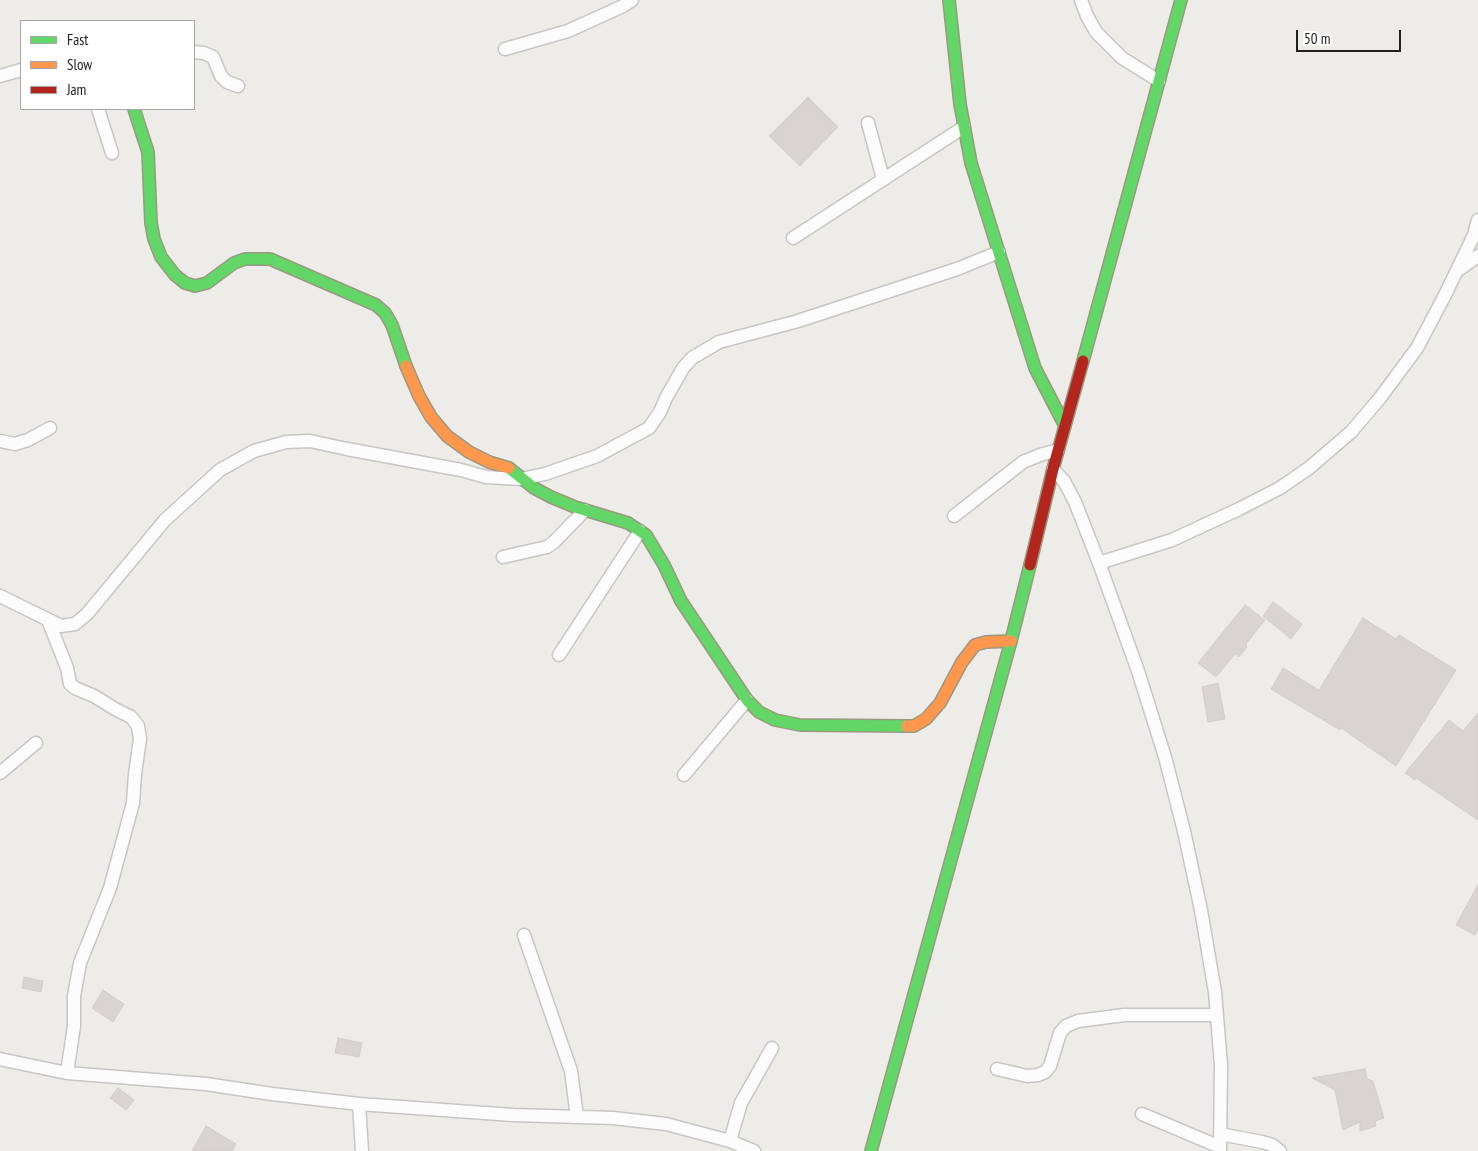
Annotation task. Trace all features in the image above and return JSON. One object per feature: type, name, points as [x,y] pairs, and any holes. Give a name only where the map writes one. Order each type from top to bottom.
[{"type":"main road","points":[[949,0],[960,104],[971,163],[1035,368],[1065,426]]},
{"type":"main road","points":[[870,1151],[1011,641],[1058,450],[1181,0]]},
{"type":"main road","points":[[134,110],[148,152],[151,223],[154,239],[162,257],[175,275],[186,283],[195,286],[207,282],[234,263],[245,259],[264,258],[287,266],[376,305],[385,313],[392,325],[409,374],[431,417],[446,436],[488,462],[503,465],[513,470],[521,479],[552,498],[628,523],[646,535],[682,601],[747,700],[760,712],[775,720],[800,725],[914,726],[926,719],[940,704],[962,662],[975,646],[986,642],[1011,641]]},
{"type":"street","points":[[505,49],[568,31],[632,0]]},
{"type":"street","points":[[1081,0],[1086,16],[1096,32],[1122,58],[1159,81]]},
{"type":"street","points":[[195,52],[213,57],[221,76],[227,82],[238,86]]},
{"type":"street","points":[[0,76],[20,70]]},
{"type":"street","points":[[98,110],[112,153]]},
{"type":"street","points":[[868,123],[883,179]]},
{"type":"street","points":[[792,238],[964,127]]},
{"type":"street","points":[[1100,563],[1172,540],[1239,510],[1280,488],[1310,468],[1351,432],[1380,398],[1417,348],[1476,235],[1478,220]]},
{"type":"street","points":[[0,596],[61,626],[75,624],[93,607],[165,520],[220,470],[254,451],[286,442],[310,440],[347,449],[461,470],[486,477],[521,479],[545,474],[597,456],[649,428],[660,412],[683,368],[692,358],[719,342],[798,321],[957,269],[999,252]]},
{"type":"street","points":[[1456,272],[1478,256]]},
{"type":"street","points":[[0,441],[15,444],[28,440],[50,428]]},
{"type":"street","points":[[954,516],[1022,462],[1058,450]]},
{"type":"street","points":[[1054,469],[1064,481],[1071,495],[1100,563],[1138,671],[1168,767],[1184,831],[1201,910],[1215,992],[1221,1065],[1220,1144]]},
{"type":"street","points":[[503,556],[547,547],[585,510]]},
{"type":"street","points":[[559,655],[640,531]]},
{"type":"street","points":[[48,620],[67,668],[70,684],[74,688],[94,696],[131,718],[138,726],[140,739],[133,802],[110,888],[80,963],[74,996],[74,1026],[67,1073]]},
{"type":"street","points":[[684,775],[747,700]]},
{"type":"street","points":[[0,773],[36,743]]},
{"type":"street","points":[[524,935],[571,1071],[577,1117]]},
{"type":"street","points":[[997,1069],[1027,1076],[1045,1072],[1050,1066],[1060,1033],[1066,1026],[1078,1021],[1124,1015],[1216,1015]]},
{"type":"street","points":[[730,1141],[740,1103],[772,1048]]},
{"type":"street","points":[[0,1060],[67,1073],[206,1084],[359,1104],[513,1115],[613,1118],[666,1124],[730,1141],[754,1151]]},
{"type":"street","points":[[359,1104],[362,1151]]},
{"type":"street","points":[[1142,1114],[1220,1144],[1262,1142],[1272,1145],[1280,1151]]},
{"type":"building","points":[[808,97],[838,127],[800,166],[769,136]]},
{"type":"building","points":[[1273,602],[1302,624],[1291,639],[1263,616]]},
{"type":"building","points":[[1245,605],[1265,620],[1246,644],[1247,647],[1239,657],[1235,654],[1216,677],[1198,663]]},
{"type":"building","points":[[1363,618],[1396,639],[1399,635],[1456,670],[1396,766],[1341,728],[1340,730],[1271,689],[1283,668],[1319,690]]},
{"type":"building","points":[[1218,683],[1225,719],[1208,722],[1202,687]]},
{"type":"building","points":[[1478,713],[1478,820],[1416,778],[1415,780],[1405,773],[1449,720],[1463,731]]},
{"type":"building","points":[[1478,885],[1478,929],[1475,935],[1456,925]]},
{"type":"building","points":[[24,977],[43,981],[41,992],[22,988]]},
{"type":"building","points":[[103,990],[124,1004],[113,1022],[92,1008]]},
{"type":"building","points":[[338,1038],[362,1043],[359,1057],[335,1053]]},
{"type":"building","points":[[1365,1069],[1367,1079],[1373,1081],[1384,1118],[1375,1121],[1376,1126],[1360,1131],[1360,1122],[1343,1130],[1335,1090],[1312,1078]]},
{"type":"building","points":[[118,1088],[134,1100],[126,1110],[110,1098]]},
{"type":"building","points":[[206,1126],[236,1144],[232,1151],[192,1151]]},
{"type":"traffic: fast","points":[[949,0],[960,104],[971,163],[1035,368],[1065,426]]},
{"type":"traffic: fast","points":[[1083,361],[1181,0]]},
{"type":"traffic: fast","points":[[134,110],[148,152],[151,223],[154,239],[161,257],[175,275],[185,283],[195,286],[207,283],[234,263],[245,259],[270,259],[376,305],[385,313],[392,325],[406,366]]},
{"type":"traffic: fast","points":[[509,468],[534,488],[551,497],[575,507],[628,523],[646,535],[664,565],[681,601],[747,700],[759,712],[775,720],[800,725],[907,726]]},
{"type":"traffic: fast","points":[[871,1151],[1011,641],[1030,565]]},
{"type":"traffic: slow","points":[[406,366],[419,396],[431,417],[447,436],[469,452],[489,462],[509,468]]},
{"type":"traffic: slow","points":[[907,726],[914,726],[926,719],[940,703],[962,662],[975,645],[986,642],[1011,641]]},
{"type":"traffic: jam","points":[[1030,565],[1053,469],[1083,361]]}]
